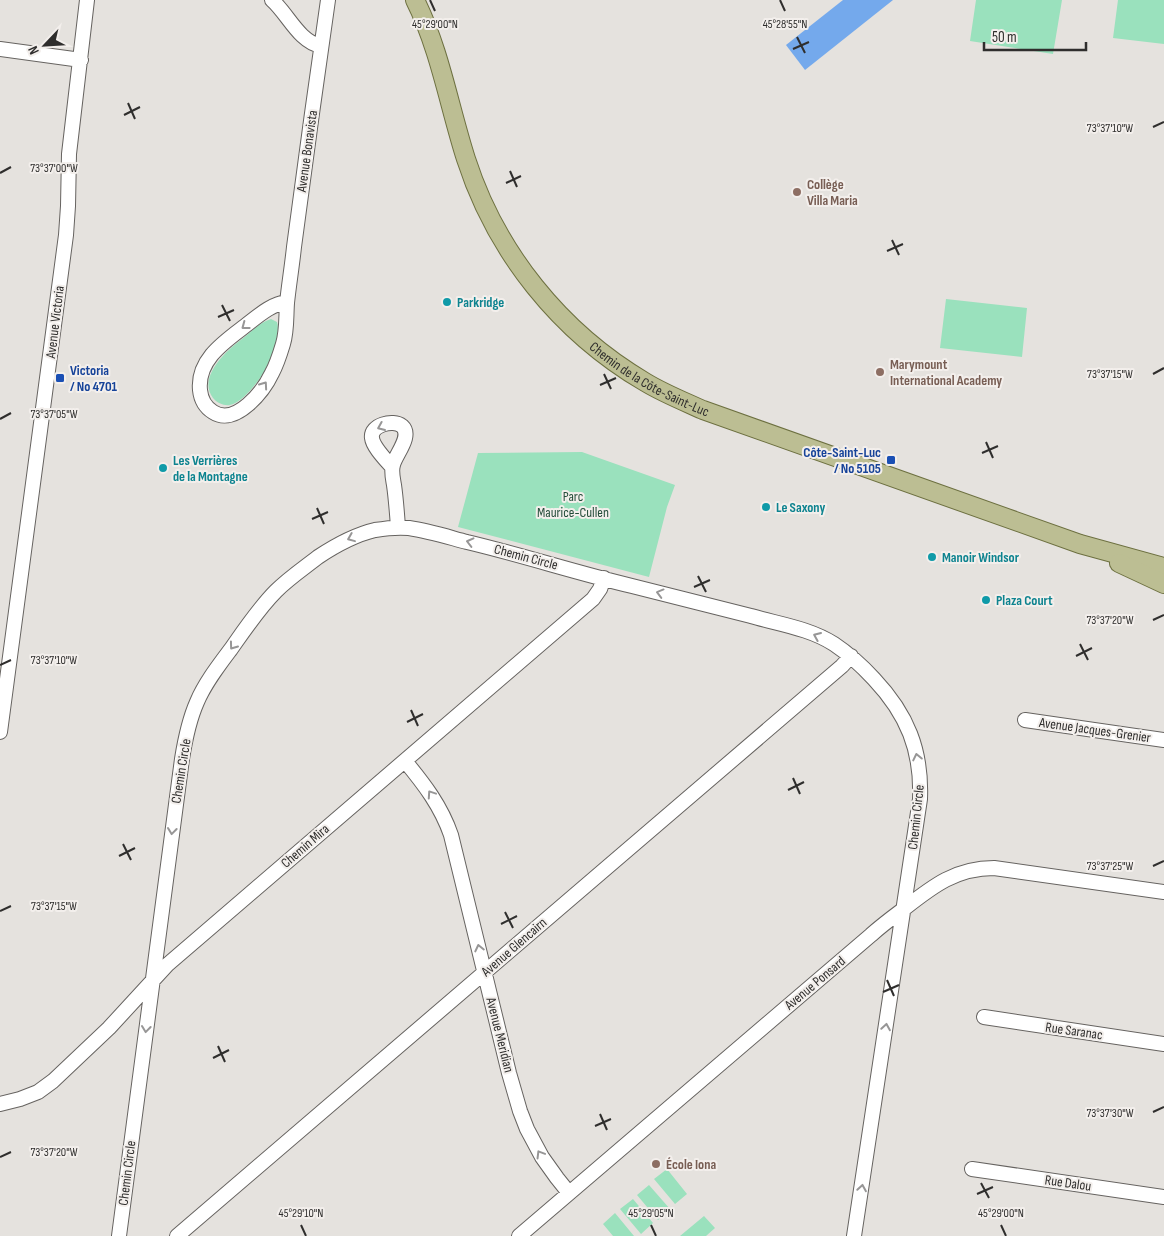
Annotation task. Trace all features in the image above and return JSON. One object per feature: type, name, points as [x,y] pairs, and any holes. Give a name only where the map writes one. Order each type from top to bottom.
[{"type":"main road","name":"Chemin de la Côte-Saint-Luc","points":[[415,0],[428,30],[465,158],[485,208],[510,252],[533,284],[554,309],[612,361],[646,383],[696,407],[1080,544],[1164,568]]},
{"type":"main road","name":"Chemin de la Côte-Saint-Luc","points":[[1080,544],[1164,584]]},
{"type":"street","name":"Avenue Victoria","points":[[0,732],[66,235],[70,154],[87,0]]},
{"type":"street","points":[[272,0],[303,37],[321,46]]},
{"type":"street","name":"Avenue Bonavista","points":[[288,302],[275,305],[263,312],[220,346],[209,358],[201,373],[200,393],[203,402],[212,412],[225,416],[235,413],[252,400],[265,385],[272,373],[283,343],[328,0]]},
{"type":"street","points":[[0,49],[81,60]]},
{"type":"street","points":[[392,466],[398,527]]},
{"type":"street","name":"Chemin Circle","points":[[119,1236],[184,744],[193,712],[202,691],[258,611],[296,573],[341,542],[369,532],[398,527],[438,534],[514,553],[802,630],[832,643],[851,656],[874,678],[894,703],[908,727],[917,754],[921,783],[920,799],[854,1236]]},
{"type":"street","name":"Chemin Mira","points":[[0,1104],[38,1092],[53,1081],[109,1028],[167,965],[593,599],[600,589],[604,578]]},
{"type":"street","name":"Avenue Glencairn","points":[[177,1236],[842,666],[851,656]]},
{"type":"street","name":"Avenue Jacques-Grenier","points":[[1025,720],[1164,740]]},
{"type":"street","name":"Avenue Meridian","points":[[405,760],[433,797],[448,826],[509,1073],[524,1121],[542,1156],[569,1193]]},
{"type":"street","name":"Avenue Ponsard","points":[[520,1236],[871,934],[925,892],[944,880],[967,871],[994,868],[1164,892]]},
{"type":"street","name":"Rue Saranac","points":[[984,1017],[1164,1044]]},
{"type":"street","name":"Rue Dalou","points":[[972,1169],[1164,1197]]},
{"type":"green space","points":[[976,0],[1062,0],[1053,54],[970,41]]},
{"type":"green space","points":[[1118,0],[1164,0],[1164,44],[1113,38]]},
{"type":"green space","points":[[946,299],[1027,308],[1022,357],[940,348]]},
{"type":"green space","points":[[271,319],[277,322],[277,340],[262,375],[250,391],[240,400],[230,405],[219,403],[213,398],[209,390],[211,373],[222,357],[236,344],[259,325]]},
{"type":"green space","name":"Parc Maurice-Cullen","points":[[582,452],[675,485],[667,507],[649,577],[458,527],[478,453]]},
{"type":"green space","points":[[667,1169],[687,1194],[675,1204],[654,1179]]},
{"type":"green space","points":[[649,1185],[670,1209],[658,1220],[637,1195]]},
{"type":"green space","points":[[633,1199],[653,1223],[641,1234],[620,1209]]},
{"type":"green space","points":[[615,1213],[634,1236],[613,1236],[603,1224]]},
{"type":"green space","points":[[704,1216],[715,1228],[706,1236],[680,1236]]},
{"type":"water","points":[[843,0],[893,0],[805,70],[786,45]]},
{"type":"place","name":"Collège Villa Maria","points":[[797,192]]},
{"type":"place","name":"Parkridge","points":[[447,302]]},
{"type":"place","name":"Marymount International Academy","points":[[880,372]]},
{"type":"place","name":"Victoria / No 4701","points":[[60,378]]},
{"type":"place","name":"Côte-Saint-Luc / No 5105","points":[[891,460]]},
{"type":"place","name":"Les Verrières de la Montagne","points":[[163,468]]},
{"type":"place","name":"Le Saxony","points":[[766,507]]},
{"type":"place","name":"Manoir Windsor","points":[[932,557]]},
{"type":"place","name":"Plaza Court","points":[[986,600]]},
{"type":"place","name":"École Iona","points":[[656,1164]]}]
